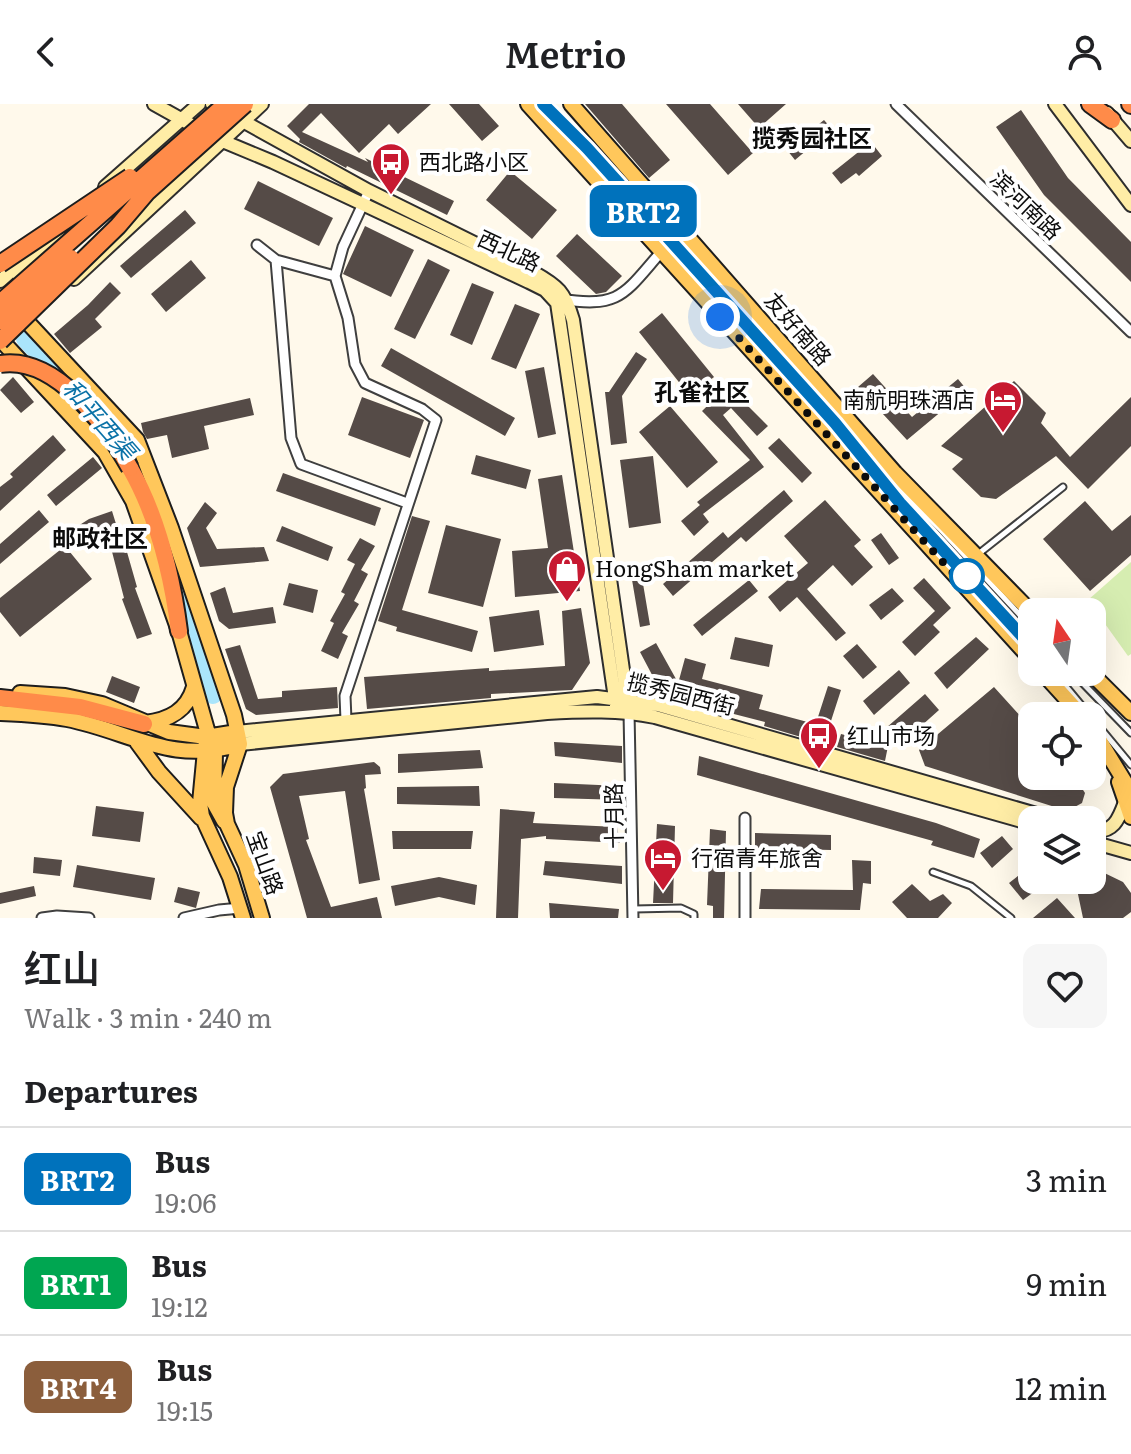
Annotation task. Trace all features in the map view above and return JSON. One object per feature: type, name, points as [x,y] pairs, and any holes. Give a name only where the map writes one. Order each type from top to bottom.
[{"type":"highway","points":[[1090,104],[1112,120]]},
{"type":"highway","points":[[0,264],[172,150],[237,112]]},
{"type":"highway","points":[[0,321],[237,112]]},
{"type":"highway","points":[[0,303],[172,150]]},
{"type":"highway","points":[[0,339],[118,226],[147,192]]},
{"type":"highway","points":[[0,364],[24,364],[53,376],[111,436],[147,503],[174,591],[179,631]]},
{"type":"highway","points":[[0,698],[80,707],[144,724]]},
{"type":"main road","name":"西北路","points":[[154,104],[219,139],[529,282],[545,290],[557,303],[622,705]]},
{"type":"main road","points":[[199,104],[186,122],[0,294],[137,440],[228,693],[239,738],[224,799],[227,824]]},
{"type":"main road","name":"西北路","points":[[213,104],[237,112],[369,191],[533,272],[556,285],[567,300]]},
{"type":"main road","points":[[0,281],[186,122],[213,104]]},
{"type":"main road","points":[[206,825],[200,803],[208,747],[207,730],[179,631],[133,501],[105,452],[0,339],[22,315],[116,242],[219,139],[237,112],[260,104]]},
{"type":"main road","points":[[528,104],[1018,645]]},
{"type":"main road","name":"友好南路","points":[[571,104],[895,473],[1018,598]]},
{"type":"main road","points":[[1055,104],[1131,205]]},
{"type":"main road","points":[[1101,104],[1131,141]]},
{"type":"main road","points":[[567,300],[573,320],[622,705]]},
{"type":"main road","points":[[144,724],[162,721],[176,714],[190,701],[195,686]]},
{"type":"main road","points":[[1055,686],[1069,702]]},
{"type":"main road","points":[[1104,686],[1131,713]]},
{"type":"main road","points":[[0,691],[65,696],[102,704],[144,724],[208,747]]},
{"type":"main road","name":"揽秀园西街","points":[[239,738],[346,720],[597,697],[655,717],[1018,820]]},
{"type":"main road","name":"揽秀园西街","points":[[239,738],[622,705],[658,705],[1018,809]]},
{"type":"main road","points":[[6,714],[68,719],[160,749],[208,747],[239,738]]},
{"type":"main road","points":[[137,742],[206,825]]},
{"type":"main road","name":"宝山路","points":[[208,747],[214,803],[246,865],[262,918]]},
{"type":"main road","points":[[1106,750],[1114,762],[1129,804],[1117,822],[1106,830]]},
{"type":"main road","name":"宝山路","points":[[206,825],[242,913]]},
{"type":"main road","points":[[1106,846],[1131,853]]},
{"type":"street","name":"滨河南路","points":[[896,104],[1131,332]]},
{"type":"street","points":[[346,720],[345,696],[436,420],[422,409],[365,383],[355,364],[348,318],[335,276],[343,247],[369,191]]},
{"type":"street","points":[[257,245],[276,260],[335,276]]},
{"type":"street","points":[[551,297],[599,303],[615,300],[630,288],[661,252]]},
{"type":"street","points":[[276,260],[291,438],[301,464],[407,503]]},
{"type":"street","name":"十月路","points":[[622,705],[634,913]]},
{"type":"street","points":[[745,818],[745,918]]},
{"type":"street","points":[[184,918],[219,910],[242,913]]},
{"type":"street","points":[[42,918],[89,918]]},
{"type":"lane","points":[[543,104],[587,148],[855,446],[900,503],[1018,632]]},
{"type":"lane","points":[[855,446],[941,530],[1018,613]]},
{"type":"lane","points":[[977,556],[1063,487]]},
{"type":"lane","points":[[1066,686],[1131,765]]},
{"type":"lane","points":[[1086,686],[1131,733]]},
{"type":"lane","points":[[933,872],[971,886],[1011,918]]},
{"type":"lane","points":[[634,913],[681,908],[694,914],[694,918]]},
{"type":"green space","points":[[1131,562],[1131,654],[1128,656],[1106,625],[1106,598],[1090,598]]},
{"type":"building","points":[[309,104],[431,104],[398,134],[389,124],[359,153],[321,113],[302,132],[454,201],[447,215],[346,168],[299,142],[300,139],[287,126]]},
{"type":"building","points":[[449,104],[479,104],[499,126],[482,141]]},
{"type":"building","points":[[585,104],[622,104],[670,160],[649,178]]},
{"type":"building","points":[[666,104],[710,104],[753,153],[728,175]]},
{"type":"building","points":[[738,104],[786,104],[759,128]]},
{"type":"building","points":[[1021,110],[1068,178],[1131,242],[1131,282],[1044,195],[996,127]]},
{"type":"building","points":[[824,120],[832,129],[795,160],[787,150]]},
{"type":"building","points":[[871,142],[882,156],[859,176],[856,173],[841,184],[832,173]]},
{"type":"building","points":[[510,171],[557,210],[532,239],[486,200]]},
{"type":"building","points":[[258,181],[333,218],[319,246],[244,209]]},
{"type":"building","points":[[185,210],[196,223],[131,278],[120,266]]},
{"type":"building","points":[[365,226],[414,250],[391,297],[343,274]]},
{"type":"building","points":[[577,234],[622,276],[606,292],[596,294],[556,256]]},
{"type":"building","points":[[428,259],[450,270],[415,339],[394,329]]},
{"type":"building","points":[[191,260],[206,278],[166,312],[151,294]]},
{"type":"building","points":[[110,282],[121,293],[95,319],[102,327],[70,353],[54,334]]},
{"type":"building","points":[[472,283],[494,292],[472,345],[450,335]]},
{"type":"building","points":[[515,304],[540,314],[516,369],[491,359]]},
{"type":"building","points":[[662,313],[714,377],[690,396],[639,332]]},
{"type":"building","points":[[391,348],[515,418],[505,436],[381,366]]},
{"type":"building","points":[[636,352],[647,359],[622,396],[627,443],[611,445],[605,392],[609,392]]},
{"type":"building","points":[[544,367],[556,434],[538,438],[525,371]]},
{"type":"building","points":[[873,374],[912,417],[958,379],[967,390],[907,440],[858,387]]},
{"type":"building","points":[[13,377],[34,402],[21,413],[0,390]]},
{"type":"building","name":"南航明珠酒店","points":[[1014,381],[1046,413],[1041,423],[1070,457],[1131,397],[1131,446],[1088,489],[1056,456],[996,499],[981,497],[952,469],[963,459],[941,446]]},
{"type":"building","points":[[728,386],[768,426],[757,436],[731,408],[723,415],[764,467],[703,514],[709,522],[694,536],[681,521],[700,505],[697,502],[750,460],[702,411]]},
{"type":"building","points":[[362,397],[424,420],[410,458],[348,435]]},
{"type":"building","points":[[250,398],[254,415],[204,426],[209,449],[172,458],[167,435],[147,439],[143,432],[141,423]]},
{"type":"building","points":[[670,406],[718,462],[687,488],[639,432]]},
{"type":"building","points":[[53,435],[66,450],[0,511],[0,487]]},
{"type":"building","points":[[779,438],[812,473],[802,483],[768,448]]},
{"type":"building","points":[[476,455],[531,470],[526,489],[471,474]]},
{"type":"building","points":[[653,456],[661,523],[629,528],[620,460]]},
{"type":"building","points":[[93,457],[102,468],[56,506],[47,495]]},
{"type":"building","points":[[283,473],[381,508],[375,526],[276,491]]},
{"type":"building","points":[[562,475],[580,591],[515,597],[512,551],[548,548],[538,479]]},
{"type":"building","points":[[784,490],[793,501],[746,542],[741,537],[673,596],[663,584],[723,532],[728,538]]},
{"type":"building","points":[[825,500],[861,540],[854,546],[873,567],[852,586],[833,565],[807,589],[846,633],[836,641],[797,597],[780,612],[768,597],[808,563],[784,536]]},
{"type":"building","points":[[1085,501],[1112,531],[1131,515],[1131,555],[1090,591],[1043,539]]},
{"type":"building","points":[[205,502],[217,513],[206,528],[217,549],[264,547],[269,561],[200,567],[187,528]]},
{"type":"building","points":[[39,510],[49,522],[0,564],[0,544]]},
{"type":"building","points":[[112,511],[152,634],[137,639],[122,599],[110,544],[105,546],[99,529],[86,538],[78,526]]},
{"type":"building","points":[[412,516],[430,521],[402,610],[478,631],[472,652],[396,631],[397,627],[378,621]]},
{"type":"building","points":[[446,525],[501,539],[483,607],[428,593]]},
{"type":"building","points":[[282,526],[333,547],[328,561],[276,541]]},
{"type":"building","points":[[881,533],[899,558],[889,565],[871,540]]},
{"type":"building","points":[[360,538],[375,546],[361,570],[368,574],[354,601],[359,604],[342,633],[348,636],[338,659],[321,651],[334,623],[330,621],[345,594],[341,592],[355,564],[347,560]]},
{"type":"building","points":[[65,546],[92,579],[20,637],[0,612],[0,598]]},
{"type":"building","points":[[640,566],[650,625],[640,627],[630,568]]},
{"type":"building","points":[[924,578],[951,608],[933,625],[940,632],[915,656],[902,642],[935,611],[913,588]]},
{"type":"building","points":[[749,580],[758,591],[702,636],[693,625]]},
{"type":"building","points":[[289,583],[318,590],[313,613],[283,605]]},
{"type":"building","points":[[225,587],[233,613],[273,607],[276,623],[229,629],[219,621],[210,593]]},
{"type":"building","points":[[892,588],[904,601],[881,620],[869,605]]},
{"type":"building","points":[[581,608],[590,663],[572,690],[491,694],[491,698],[367,709],[364,677],[565,666],[562,611]]},
{"type":"building","points":[[539,610],[544,645],[494,652],[489,617]]},
{"type":"building","points":[[735,637],[773,645],[769,667],[730,659]]},
{"type":"building","points":[[976,637],[989,649],[947,689],[934,673]]},
{"type":"building","points":[[656,643],[676,679],[659,688],[640,652]]},
{"type":"building","points":[[857,644],[877,667],[863,679],[843,656]]},
{"type":"building","points":[[240,645],[258,699],[282,697],[282,691],[337,687],[338,708],[256,715],[246,709],[225,649]]},
{"type":"building","points":[[685,658],[706,664],[702,679],[763,695],[759,709],[815,724],[811,740],[764,726],[765,722],[695,704],[697,697],[676,691]]},
{"type":"building","points":[[899,670],[910,683],[874,715],[863,701]]},
{"type":"building","points":[[112,676],[140,687],[134,703],[106,692]]},
{"type":"building","points":[[828,686],[841,690],[830,724],[817,720]]},
{"type":"building","points":[[994,687],[1018,714],[1018,790],[1083,790],[1085,793],[1082,803],[1076,806],[1052,806],[925,766],[919,750]]},
{"type":"building","points":[[925,694],[939,710],[901,744],[886,728]]},
{"type":"building","points":[[841,734],[888,746],[885,761],[837,747]]},
{"type":"building","points":[[554,742],[622,746],[622,763],[555,756]]},
{"type":"building","points":[[480,750],[483,768],[398,773],[398,754]]},
{"type":"building","points":[[699,756],[936,823],[980,839],[974,858],[931,845],[933,841],[697,775]]},
{"type":"building","points":[[374,762],[380,767],[381,774],[365,775],[364,789],[380,880],[359,884],[345,791],[299,796],[309,839],[306,840],[331,907],[377,897],[382,918],[307,918],[270,787],[283,774]]},
{"type":"building","points":[[554,783],[621,786],[622,800],[554,798]]},
{"type":"building","points":[[479,786],[480,806],[397,804],[397,787]]},
{"type":"building","points":[[96,806],[144,812],[140,842],[92,836]]},
{"type":"building","points":[[500,809],[535,812],[533,823],[617,827],[620,843],[546,839],[546,836],[521,839],[518,918],[496,918]]},
{"type":"building","points":[[657,824],[675,826],[673,903],[653,903]]},
{"type":"building","points":[[710,829],[726,831],[724,918],[713,918],[713,906],[707,905]]},
{"type":"building","points":[[392,831],[473,831],[471,849],[393,849]]},
{"type":"building","points":[[755,833],[831,835],[831,850],[755,848]]},
{"type":"building","points":[[1002,836],[1013,849],[992,868],[980,853]]},
{"type":"building","points":[[34,857],[62,860],[60,876],[33,873]]},
{"type":"building","points":[[852,860],[871,861],[871,884],[863,883],[860,910],[759,909],[761,889],[853,890]]},
{"type":"building","points":[[545,861],[622,866],[622,884],[543,875]]},
{"type":"building","points":[[77,865],[155,878],[151,900],[73,887]]},
{"type":"building","points":[[1106,874],[1123,882],[1131,893],[1131,912],[1123,918],[1083,918],[1078,894],[1106,894]]},
{"type":"building","points":[[1018,876],[1018,894],[1009,883]]},
{"type":"building","points":[[439,877],[477,885],[475,905],[439,897],[395,906],[391,886]]},
{"type":"building","points":[[912,884],[930,901],[943,894],[952,903],[938,918],[907,918],[892,902]]},
{"type":"building","points":[[34,886],[36,896],[0,904],[0,893]]},
{"type":"building","points":[[178,887],[200,892],[196,908],[174,902]]},
{"type":"building","points":[[1057,898],[1075,918],[1033,918]]},
{"type":"building","points":[[549,903],[619,909],[618,918],[550,918]]},
{"type":"waterway","name":"和平西渠","points":[[25,339],[70,386]]},
{"type":"waterway","name":"和平西渠","points":[[105,422],[129,447],[149,490]]},
{"type":"waterway","name":"和平西渠","points":[[173,568],[213,695]]},
{"type":"bus line","name":"BRT2","points":[[543,104],[587,148],[835,423],[900,503],[1018,632]]},
{"type":"place","name":"西北路小区","points":[[391,196]]},
{"type":"place","name":"南航明珠酒店","points":[[1003,434]]},
{"type":"place","name":"HongSham market","points":[[567,603]]},
{"type":"place","name":"红山市场","points":[[819,770]]},
{"type":"place","name":"行宿青年旅舍","points":[[663,892]]},
{"type":"district","name":"揽秀园社区","points":[[812,139]]},
{"type":"district","name":"孔雀社区","points":[[702,393]]},
{"type":"district","name":"邮政社区","points":[[100,539]]},
{"type":"route","points":[[720,317],[961,582],[967,576]]}]
